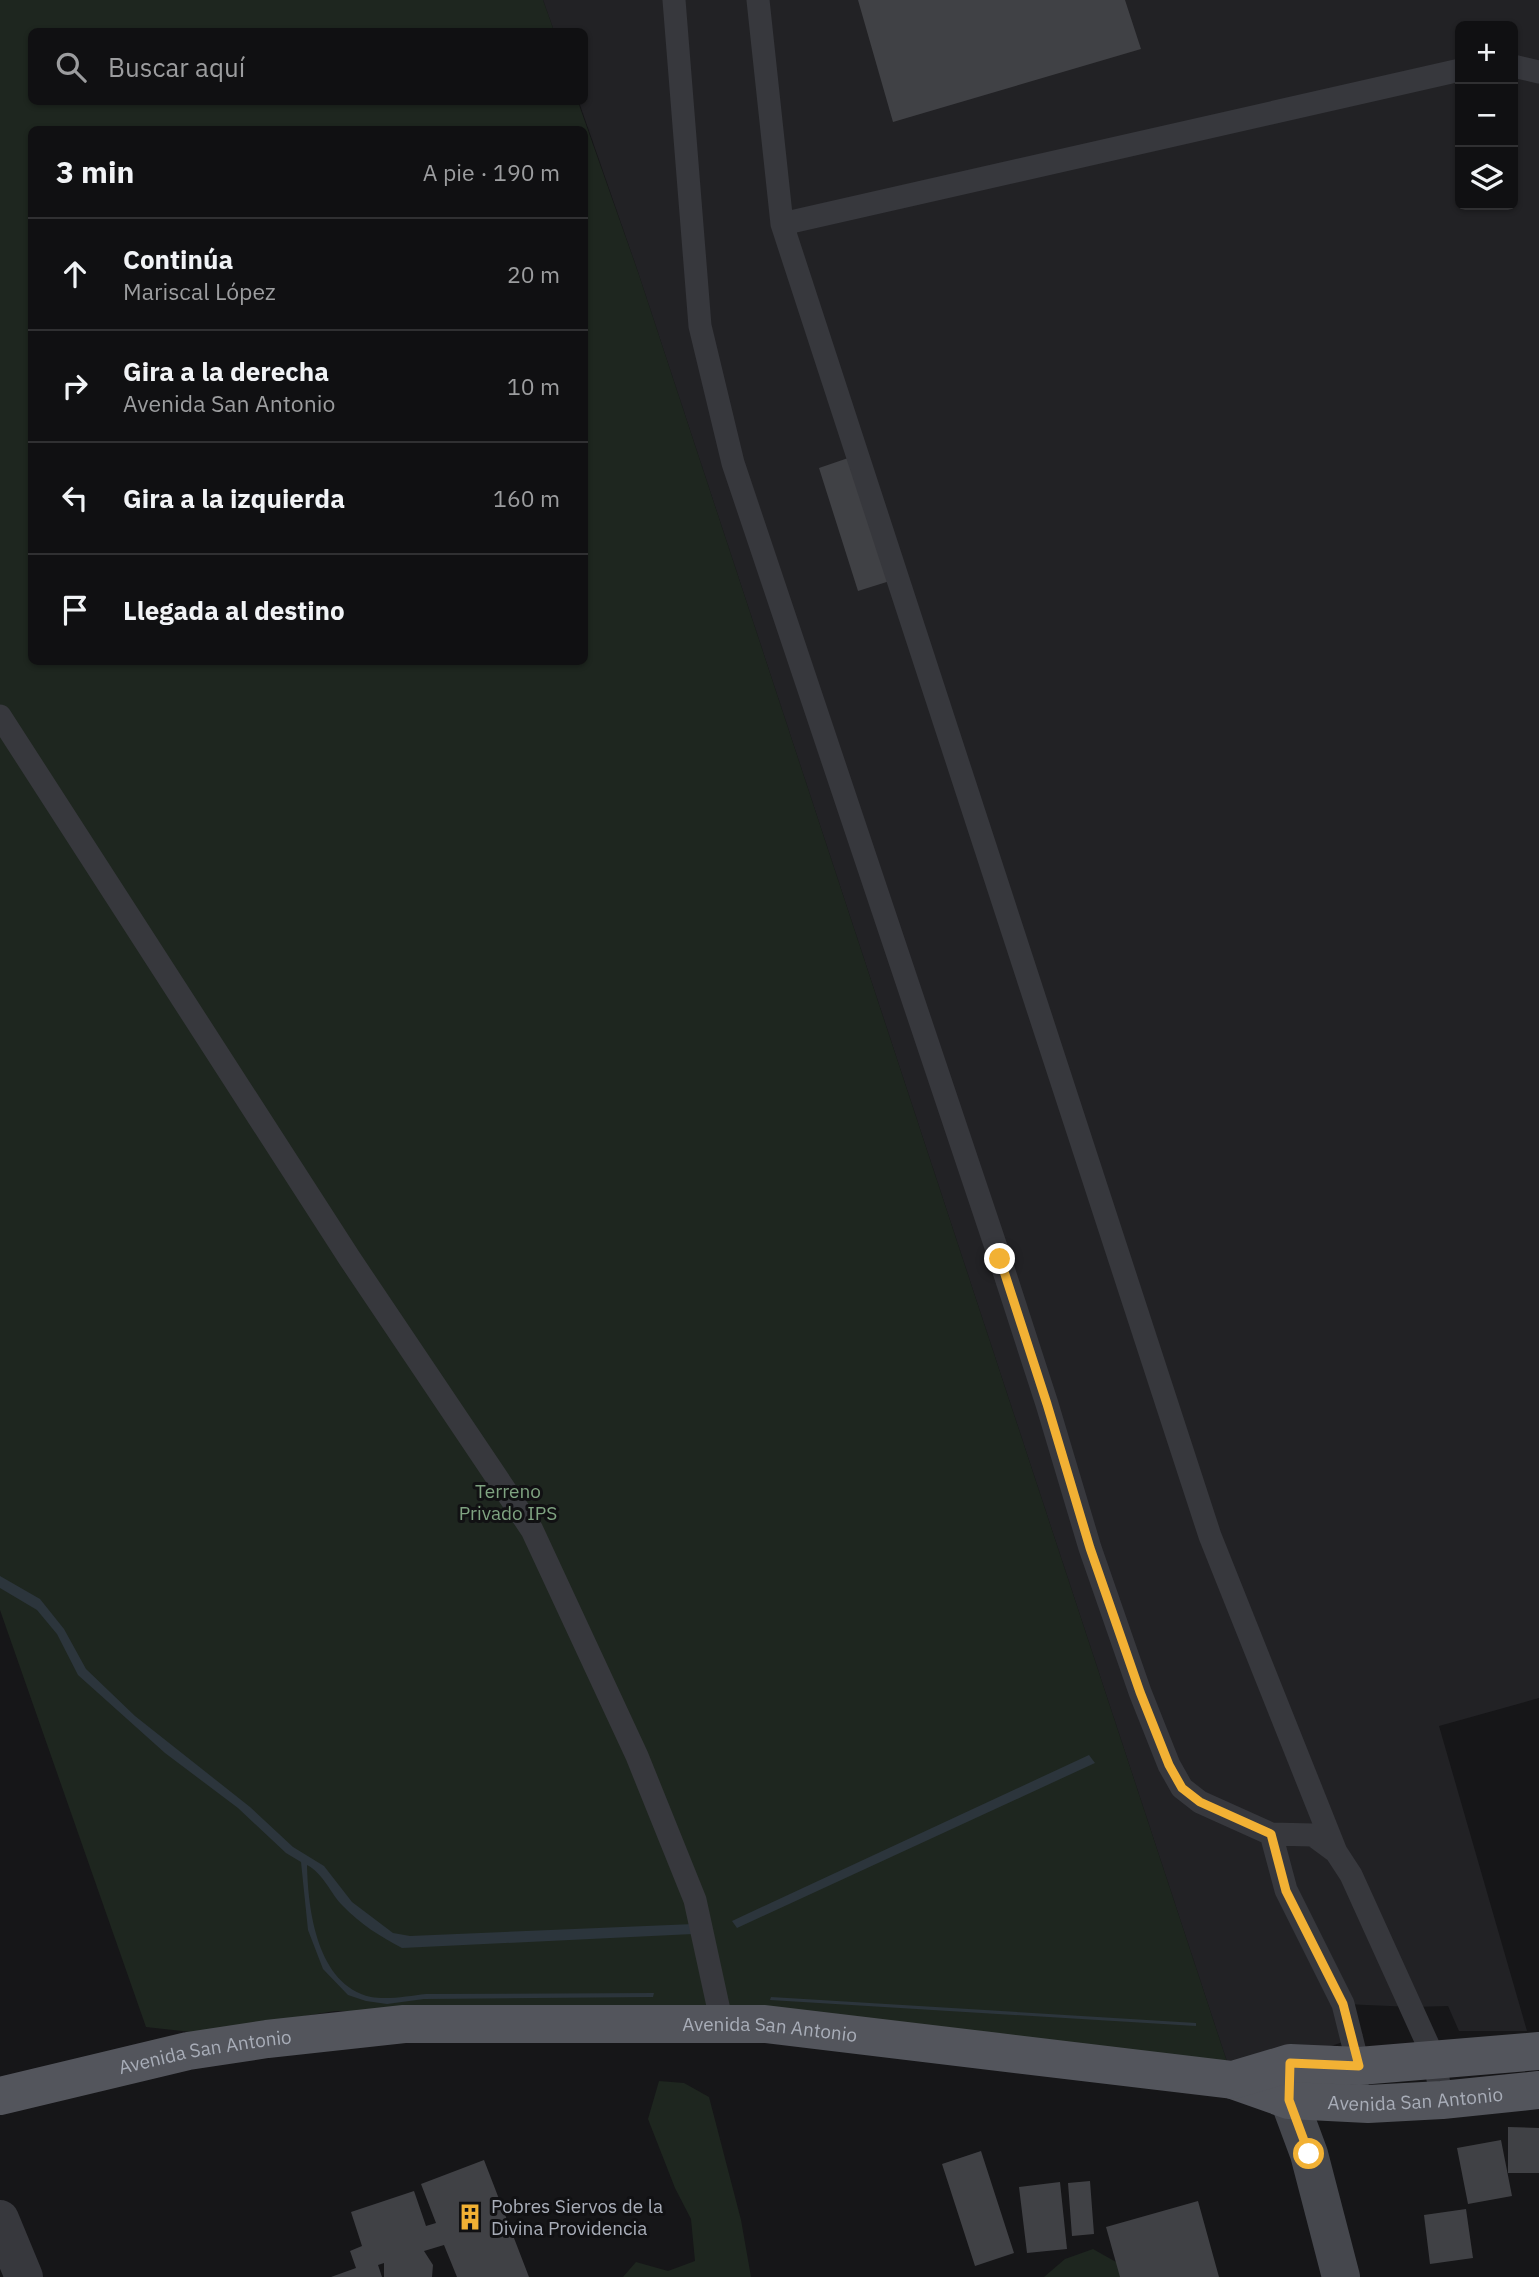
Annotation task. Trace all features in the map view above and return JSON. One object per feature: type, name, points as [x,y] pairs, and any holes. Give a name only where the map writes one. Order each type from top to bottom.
[{"type":"main road","name":"Avenida San Antonio","points":[[0,2096],[188,2050],[404,2024],[765,2024],[1233,2080],[1289,2100],[1367,2104],[1539,2090]]},
{"type":"main road","name":"Avenida San Antonio","points":[[1233,2080],[1290,2063],[1359,2066],[1539,2051]]},
{"type":"street","points":[[1290,2063],[1289,2100],[1309,2154],[1341,2277]]},
{"type":"street","points":[[0,2219],[24,2277]]},
{"type":"lane","points":[[674,0],[701,326],[733,463],[978,1193],[1047,1404],[1090,1548],[1140,1692],[1169,1765],[1182,1788],[1200,1802],[1271,1834],[1313,1835],[1336,1852]]},
{"type":"lane","points":[[758,0],[782,224],[1210,1536],[1336,1852],[1351,1875],[1434,2058],[1442,2100]]},
{"type":"lane","points":[[1518,67],[1539,72]]},
{"type":"lane","points":[[782,224],[1455,71]]},
{"type":"lane","points":[[0,716],[351,1259],[532,1530],[637,1756],[695,1900],[722,2024]]},
{"type":"lane","points":[[1271,1834],[1286,1891],[1343,2004],[1367,2104]]},
{"type":"shaded area","points":[[543,0],[1539,0],[1539,1698],[1439,1726],[1527,2031],[1459,2031],[1448,2006],[1344,2004],[1363,2035],[1233,2080],[580,105],[588,105],[588,28],[553,28]]},
{"type":"shaded area","points":[[0,1576],[40,1599],[64,1629],[86,1669],[135,1716],[250,1807],[293,1847],[324,1866],[352,1902],[393,1933],[410,1936],[694,1924],[693,1934],[402,1948],[356,1919],[338,1901],[318,1873],[307,1865],[313,1923],[327,1962],[338,1978],[353,1990],[371,1997],[426,1994],[654,1993],[653,1997],[424,1999],[387,2004],[348,1995],[323,1969],[308,1930],[301,1862],[286,1853],[238,1808],[165,1753],[78,1675],[57,1634],[37,1610],[0,1588]]},
{"type":"shaded area","points":[[1089,1755],[1095,1763],[737,1928],[732,1921]]},
{"type":"shaded area","points":[[771,1997],[1196,2023],[1196,2026],[770,2000]]},
{"type":"green space","name":"Terreno Privado IPS","points":[[0,0],[543,0],[553,28],[28,28],[28,105],[579,105],[586,126],[28,126],[28,665],[588,665],[588,130],[638,272],[1233,2080],[464,2011],[335,2011],[200,2033],[146,2027],[0,1610]]},
{"type":"green space","points":[[659,2081],[684,2083],[709,2097],[741,2220],[751,2277],[623,2277],[636,2262],[668,2271],[695,2261],[691,2219],[675,2188],[648,2119]]},
{"type":"green space","points":[[1093,2249],[1132,2271],[1136,2277],[1044,2277],[1065,2259]]},
{"type":"building","points":[[858,0],[1125,0],[1141,49],[893,122]]},
{"type":"building","points":[[854,456],[893,580],[858,591],[819,468]]},
{"type":"building","points":[[1508,2127],[1539,2128],[1539,2173],[1508,2173]]},
{"type":"building","points":[[1501,2140],[1512,2196],[1468,2204],[1457,2148]]},
{"type":"building","points":[[981,2151],[1014,2253],[975,2266],[942,2164]]},
{"type":"building","name":"Pobres Siervos de la Divina Providencia","points":[[484,2160],[529,2277],[457,2277],[444,2245],[424,2251],[433,2265],[432,2277],[384,2277],[384,2263],[378,2265],[382,2277],[331,2277],[356,2268],[350,2251],[362,2246],[351,2212],[414,2191],[426,2226],[436,2223],[421,2184]]},
{"type":"building","points":[[1090,2181],[1094,2234],[1072,2236],[1068,2183]]},
{"type":"building","points":[[1060,2182],[1067,2249],[1027,2253],[1019,2187]]},
{"type":"building","points":[[1198,2201],[1219,2277],[1120,2277],[1106,2227]]},
{"type":"building","points":[[1466,2209],[1473,2258],[1430,2264],[1424,2215]]},
{"type":"place","name":"Pobres Siervos de la Divina Providencia","points":[[470,2217]]},
{"type":"route","points":[[1000,1259],[1090,1548],[1140,1692],[1169,1765],[1182,1788],[1200,1802],[1271,1834],[1286,1891],[1343,2004],[1359,2066],[1290,2063],[1289,2100],[1309,2154]]}]
